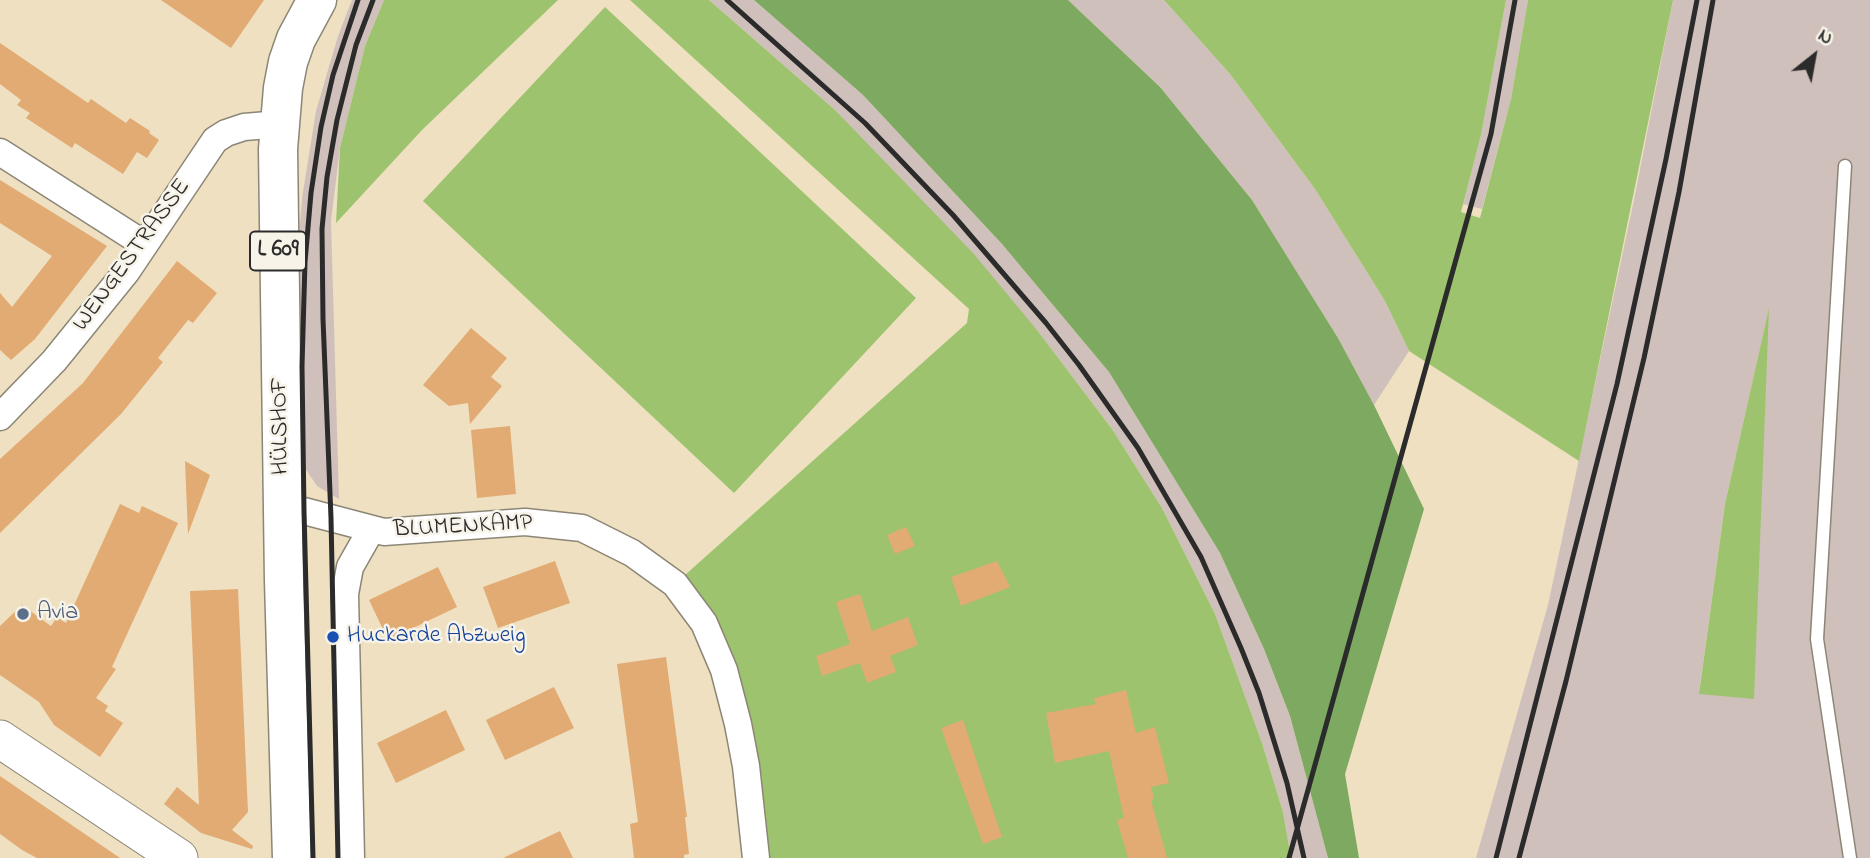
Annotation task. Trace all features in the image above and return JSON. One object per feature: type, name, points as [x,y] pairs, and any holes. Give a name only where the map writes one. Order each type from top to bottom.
[{"type":"main road","name":"HÜLSHOF","points":[[292,858],[278,241],[280,124],[288,62],[296,39],[317,0]]},
{"type":"main road","points":[[0,739],[179,858]]},
{"type":"street","name":"WENGESTRASSE","points":[[0,417],[83,327],[215,140],[244,127],[280,124]]},
{"type":"street","points":[[0,152],[144,244]]},
{"type":"street","name":"BLUMENKAMP","points":[[283,510],[304,512],[371,530],[395,532],[525,522],[582,528],[632,553],[675,584],[704,623],[724,670],[746,766],[756,858]]},
{"type":"street","points":[[351,858],[345,594],[350,567],[371,530]]},
{"type":"lane","points":[[1845,166],[1817,639],[1850,858]]},
{"type":"shaded area","points":[[352,0],[384,0],[365,46],[340,148],[331,221],[339,499],[317,486],[298,458],[295,291],[302,198],[316,111],[338,36]]},
{"type":"shaded area","points":[[709,0],[754,0],[863,95],[1002,244],[1109,372],[1220,553],[1264,649],[1290,716],[1328,858],[1291,858],[1283,812],[1262,743],[1215,614],[1162,508],[1112,429],[1037,330],[835,110]]},
{"type":"shaded area","points":[[1068,0],[1164,0],[1230,74],[1315,189],[1385,301],[1409,351],[1374,405],[1338,338],[1252,200],[1160,87]]},
{"type":"shaded area","points":[[1506,0],[1528,0],[1511,99],[1482,209],[1463,204],[1481,135]]},
{"type":"shaded area","points":[[1673,0],[1870,0],[1870,858],[1476,858],[1548,605],[1635,195]],"holes":[[[1768,313],[1699,693],[1725,504]]]},
{"type":"green space","points":[[384,0],[558,0],[422,130],[336,223],[340,148],[365,46]]},
{"type":"green space","points":[[630,0],[709,0],[835,110],[973,253],[1037,330],[1112,429],[1162,508],[1215,614],[1262,743],[1283,812],[1291,858],[756,858],[738,724],[675,584],[967,323],[969,309]]},
{"type":"green space","points":[[754,0],[1068,0],[1160,87],[1252,200],[1338,338],[1424,509],[1345,774],[1359,858],[1328,858],[1290,716],[1264,649],[1220,553],[1109,372],[1002,244],[863,95]]},
{"type":"green space","points":[[1164,0],[1506,0],[1481,135],[1461,212],[1480,218],[1511,99],[1528,0],[1673,0],[1579,461],[1409,351],[1385,301],[1315,189],[1230,74]]},
{"type":"green space","points":[[605,7],[916,298],[734,493],[423,201]]},
{"type":"green space","points":[[1769,308],[1754,699],[1699,694],[1725,504]]},
{"type":"building","points":[[161,0],[264,0],[231,48]]},
{"type":"building","points":[[0,43],[88,103],[91,99],[126,123],[130,118],[150,131],[149,133],[159,140],[147,158],[137,152],[123,174],[75,143],[72,148],[26,118],[30,113],[17,105],[21,100],[0,84]]},
{"type":"building","points":[[0,180],[107,246],[35,339],[11,360],[0,350],[0,293],[12,307],[52,256],[0,223]]},
{"type":"building","points":[[177,261],[217,293],[193,323],[188,320],[158,358],[163,362],[121,414],[0,533],[0,459],[83,383]]},
{"type":"building","points":[[471,328],[507,358],[491,377],[502,386],[470,424],[468,403],[449,406],[423,385]]},
{"type":"building","points":[[510,426],[516,494],[477,498],[471,430]]},
{"type":"building","points":[[185,461],[210,475],[188,534]]},
{"type":"building","points":[[120,504],[139,513],[142,506],[178,523],[112,667],[116,669],[96,698],[108,706],[105,711],[123,723],[100,757],[54,725],[39,702],[0,675],[0,626],[22,605],[51,626],[57,617],[66,623]]},
{"type":"building","points":[[906,527],[915,546],[895,554],[887,535]]},
{"type":"building","points":[[555,561],[570,603],[498,628],[483,587]]},
{"type":"building","points":[[997,561],[1010,587],[961,606],[951,577]]},
{"type":"building","points":[[438,567],[457,607],[388,640],[369,600]]},
{"type":"building","points":[[238,589],[248,812],[232,830],[253,846],[252,849],[201,833],[164,804],[177,787],[199,805],[190,591]]},
{"type":"building","points":[[860,594],[872,631],[908,617],[918,645],[890,656],[896,672],[867,683],[860,663],[822,676],[816,656],[850,644],[836,602]]},
{"type":"building","points":[[666,657],[687,817],[689,854],[684,855],[684,858],[634,858],[630,824],[638,822],[617,664]]},
{"type":"building","points":[[554,687],[574,728],[505,760],[486,720]]},
{"type":"building","points":[[1126,690],[1136,733],[1155,727],[1169,783],[1151,787],[1154,799],[1151,800],[1167,858],[1128,858],[1117,820],[1124,818],[1109,751],[1055,763],[1046,713],[1096,704],[1094,698]]},
{"type":"building","points":[[446,710],[465,750],[396,783],[377,743]]},
{"type":"building","points":[[963,720],[1002,837],[983,844],[941,728]]},
{"type":"building","points":[[0,776],[120,858],[37,858],[22,850],[0,834]]},
{"type":"building","points":[[560,831],[573,858],[503,858]]},
{"type":"railway","points":[[313,858],[302,366],[305,262],[311,193],[321,127],[333,75],[358,0]]},
{"type":"railway","points":[[338,858],[322,229],[327,177],[337,120],[356,45],[373,0]]},
{"type":"railway","points":[[727,0],[865,123],[953,215],[1046,323],[1138,448],[1201,557],[1241,648],[1259,693],[1287,783],[1304,858]]},
{"type":"railway","points":[[1289,858],[1491,134],[1515,0]]},
{"type":"railway","points":[[1496,858],[1617,384],[1697,0]]},
{"type":"railway","points":[[1519,858],[1566,681],[1644,358],[1679,192],[1713,0]]},
{"type":"place","name":"Avia","points":[[23,614]]},
{"type":"place","name":"Huckarde Abzweig","points":[[333,637]]}]
